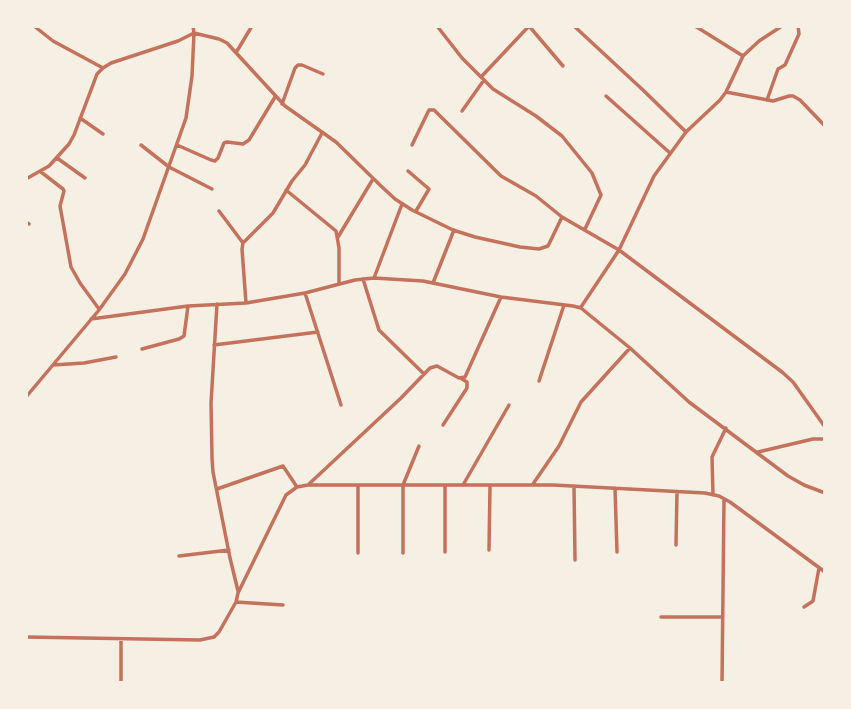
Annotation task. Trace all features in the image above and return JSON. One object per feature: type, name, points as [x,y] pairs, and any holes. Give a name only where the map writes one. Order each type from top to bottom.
[{"type":"street","points":[[34,26],[53,41],[103,68]]},
{"type":"street","points":[[26,397],[99,310],[125,274],[143,239],[183,129],[191,86],[193,26]]},
{"type":"street","points":[[236,52],[252,26]]},
{"type":"street","points":[[437,26],[482,78],[498,93],[536,116],[562,136],[592,173],[601,195],[585,229]]},
{"type":"street","points":[[462,111],[482,78],[529,26],[563,66]]},
{"type":"street","points":[[574,26],[686,132]]},
{"type":"street","points":[[695,26],[743,56]]},
{"type":"street","points":[[581,308],[619,250],[652,180],[686,132],[726,92],[743,56],[759,41],[782,26]]},
{"type":"street","points":[[767,100],[778,69],[785,65],[799,34],[798,26]]},
{"type":"street","points":[[26,179],[41,172],[69,144],[97,74],[103,68],[194,33],[227,43],[282,104],[348,152],[394,199],[416,212],[475,237],[520,247],[543,248],[550,243],[562,217]]},
{"type":"street","points":[[282,104],[298,65],[323,74]]},
{"type":"street","points":[[726,92],[773,101],[793,96],[825,126]]},
{"type":"street","points":[[606,96],[671,154]]},
{"type":"street","points":[[177,145],[215,161],[224,143],[246,143],[275,97]]},
{"type":"street","points":[[412,145],[429,110],[434,110],[501,176],[536,196],[562,217],[619,250],[782,372],[793,382],[825,427]]},
{"type":"street","points":[[80,118],[103,134]]},
{"type":"street","points":[[246,303],[243,243],[273,213],[305,165],[322,132]]},
{"type":"street","points":[[141,145],[169,167],[212,189]]},
{"type":"street","points":[[57,158],[85,178]]},
{"type":"street","points":[[408,171],[429,189],[416,212]]},
{"type":"street","points":[[41,172],[64,191],[60,206],[71,267],[99,310]]},
{"type":"street","points":[[338,237],[373,179]]},
{"type":"street","points":[[286,190],[336,231],[339,284]]},
{"type":"street","points":[[374,278],[402,204]]},
{"type":"street","points":[[219,211],[243,243]]},
{"type":"street","points":[[433,283],[454,230]]},
{"type":"street","points":[[92,319],[188,306],[246,303],[374,278],[433,283],[501,297],[581,308],[630,348],[671,387],[796,481],[825,493]]},
{"type":"street","points":[[363,279],[379,330],[424,374]]},
{"type":"street","points":[[305,293],[341,405]]},
{"type":"street","points":[[462,379],[501,297]]},
{"type":"street","points":[[217,304],[211,424],[213,472],[239,593]]},
{"type":"street","points":[[539,382],[564,304]]},
{"type":"street","points":[[142,349],[184,336],[188,306]]},
{"type":"street","points":[[214,345],[318,332]]},
{"type":"street","points":[[533,484],[559,446],[581,402],[630,348]]},
{"type":"street","points":[[53,365],[116,357]]},
{"type":"street","points":[[308,485],[430,368],[437,366],[467,382],[467,387],[443,425]]},
{"type":"street","points":[[463,485],[509,405]]},
{"type":"street","points":[[713,495],[712,457],[726,428]]},
{"type":"street","points":[[758,452],[813,439],[825,439]]},
{"type":"street","points":[[403,553],[403,485],[419,446]]},
{"type":"street","points":[[217,489],[283,466],[297,487]]},
{"type":"street","points":[[26,637],[200,640],[214,637],[236,602],[286,495],[297,487],[308,485],[533,484],[713,495],[754,518],[825,572]]},
{"type":"street","points":[[358,485],[358,554]]},
{"type":"street","points":[[445,485],[445,552]]},
{"type":"street","points":[[489,550],[490,485]]},
{"type":"street","points":[[574,486],[575,561]]},
{"type":"street","points":[[614,488],[617,552]]},
{"type":"street","points":[[676,545],[677,492]]},
{"type":"street","points":[[722,683],[724,499]]},
{"type":"street","points":[[179,556],[229,550]]},
{"type":"street","points":[[804,607],[813,601],[819,568]]},
{"type":"street","points":[[236,602],[283,605]]},
{"type":"street","points":[[661,617],[722,617]]},
{"type":"street","points":[[121,639],[121,683]]}]
